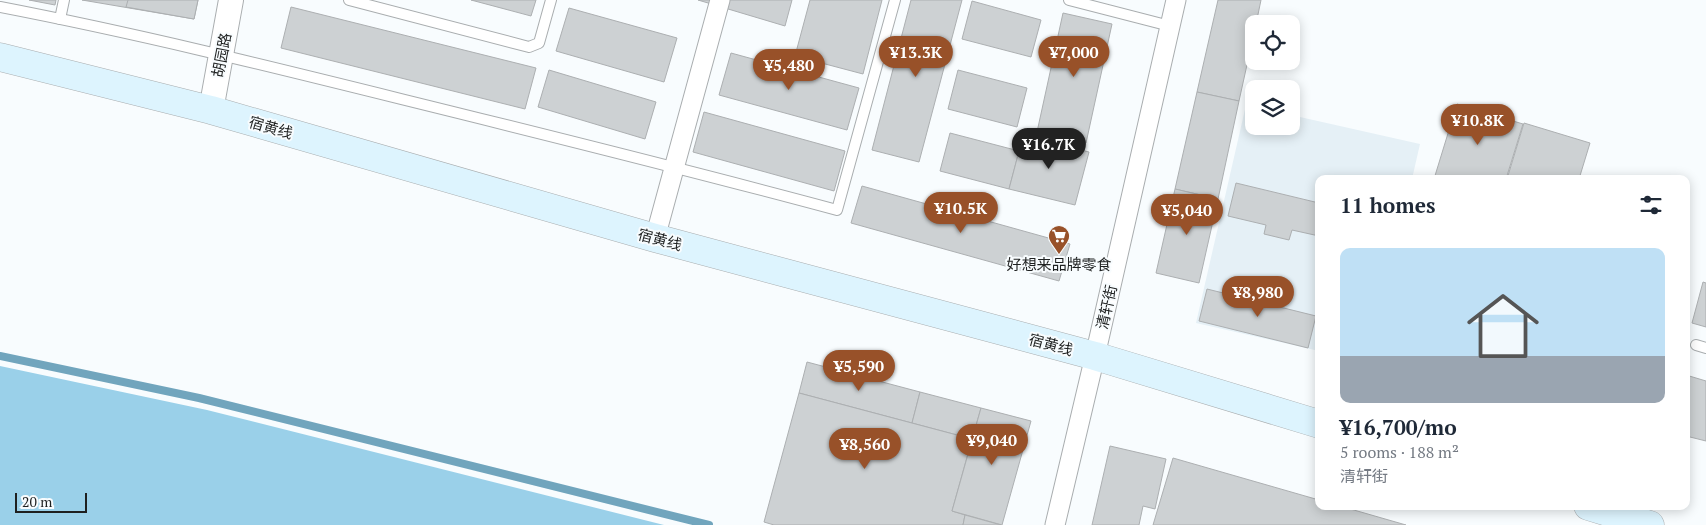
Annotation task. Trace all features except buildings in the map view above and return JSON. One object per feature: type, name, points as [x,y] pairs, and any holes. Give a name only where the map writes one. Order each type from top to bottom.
[{"type":"main road","name":"宿黄线","points":[[0,57],[210,110],[655,238],[1095,356],[1315,423]]},
{"type":"main road","points":[[1601,510],[1650,525]]},
{"type":"street","name":"胡园路","points":[[210,110],[232,0]]},
{"type":"street","points":[[655,238],[720,0]]},
{"type":"street","name":"清轩街","points":[[1055,525],[1176,0]]},
{"type":"lane","points":[[60,19],[64,0]]},
{"type":"lane","points":[[348,0],[529,47],[539,43],[551,0]]},
{"type":"lane","points":[[0,8],[60,19],[221,55],[674,167],[837,210],[895,0]]},
{"type":"lane","points":[[1069,0],[1170,26]]},
{"type":"shaded area","points":[[1245,109],[1245,135],[1300,135],[1300,117],[1420,144],[1413,175],[1315,175],[1315,350],[1196,323]]},
{"type":"shaded area","points":[[0,366],[207,410],[664,525],[0,525]]},
{"type":"waterway","points":[[0,356],[199,398],[709,525]]},
{"type":"place","name":"好想来品牌零食","points":[[1059,255]]}]
